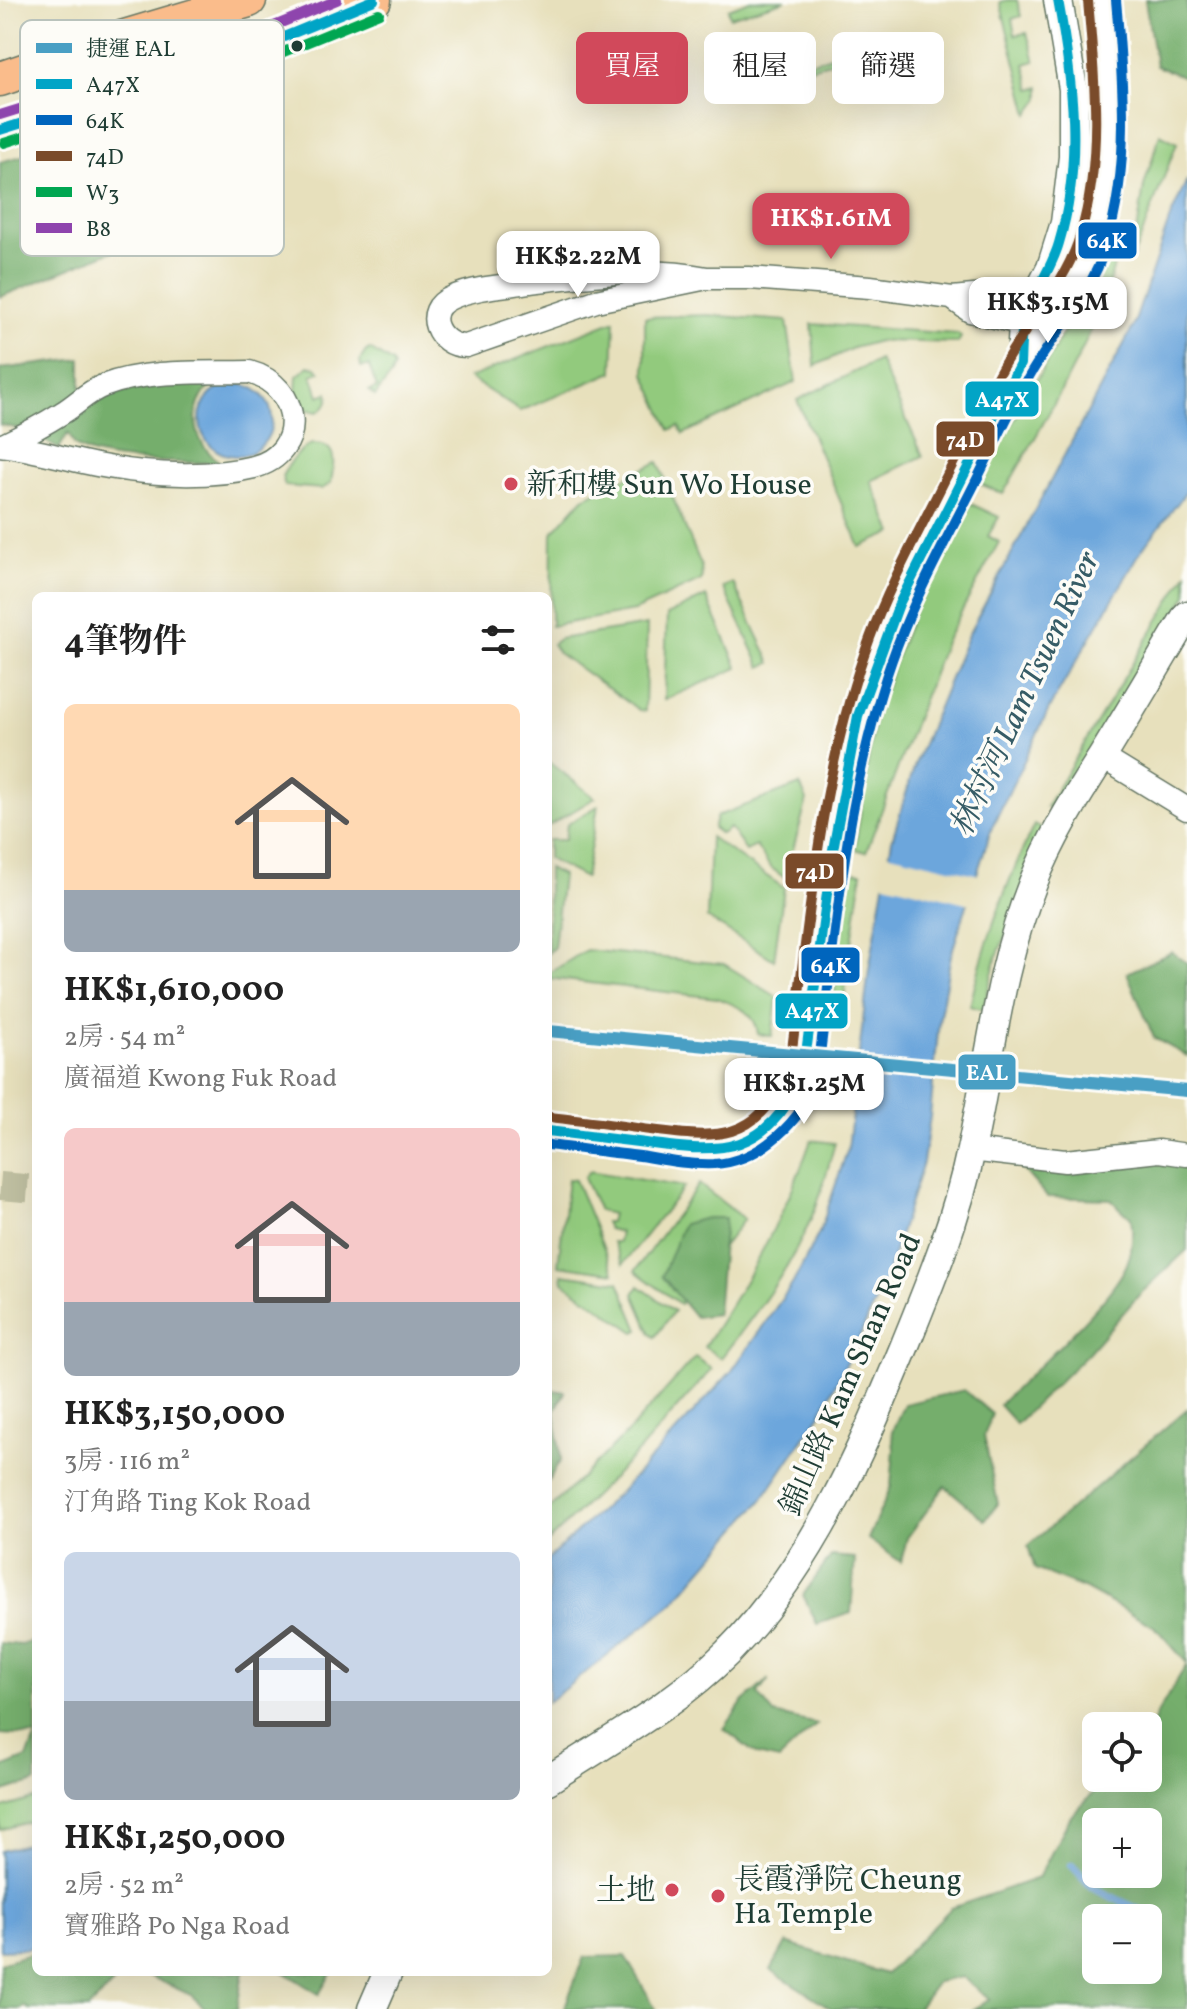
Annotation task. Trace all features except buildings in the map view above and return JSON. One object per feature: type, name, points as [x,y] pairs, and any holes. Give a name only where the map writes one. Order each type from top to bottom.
[{"type":"main road","points":[[182,20],[249,0]]},
{"type":"main road","points":[[284,37],[374,0]]},
{"type":"main road","points":[[0,79],[20,72]]},
{"type":"main road","points":[[0,130],[20,124]]},
{"type":"street","points":[[552,1131],[674,1146],[729,1148],[762,1132],[791,1103],[803,1076],[832,855],[858,716],[899,604],[1020,364],[1040,315],[1062,233],[1073,157],[1073,89],[1058,0]]},
{"type":"street","points":[[1040,315],[1080,270],[1093,242],[1099,214],[1105,171],[1109,77],[1102,0]]},
{"type":"street","points":[[707,278],[596,301],[466,346],[450,344],[437,329],[439,307],[447,300],[501,286],[633,271],[870,287],[952,298],[981,294],[1040,315]]},
{"type":"street","points":[[249,372],[275,384],[291,410],[291,429],[285,444],[274,457],[251,468],[219,472],[167,473],[110,468],[2,445],[54,418],[87,393],[136,378],[249,372]]},
{"type":"street","name":"錦山路 Kam Shan Road","points":[[552,1777],[651,1714],[687,1688],[726,1653],[762,1615],[818,1535],[892,1377],[953,1221],[971,1150],[998,995],[1009,949],[1032,883],[1058,826],[1187,615]]},
{"type":"street","points":[[1102,757],[1187,809]]},
{"type":"street","points":[[971,1150],[1065,1161],[1159,1151],[1187,1155]]},
{"type":"street","points":[[372,2009],[386,1976]]},
{"type":"green space","points":[[752,0],[786,0],[730,17],[728,9]]},
{"type":"green space","points":[[1017,0],[1021,16],[1012,19],[1015,35],[1027,33],[1035,61],[1025,64],[1031,89],[1040,87],[1040,99],[1029,114],[1000,2]]},
{"type":"green space","points":[[1145,0],[1187,0],[1187,78],[1156,66]]},
{"type":"green space","points":[[832,56],[832,62],[816,66],[816,61]]},
{"type":"green space","points":[[1160,134],[1177,143],[1133,258],[1144,186]]},
{"type":"green space","points":[[20,157],[20,256],[100,256],[0,297],[0,162]]},
{"type":"green space","points":[[1103,247],[1118,250],[1098,314],[1069,376],[1003,494],[978,483],[1067,326]]},
{"type":"green space","points":[[707,315],[787,321],[796,382],[683,434],[679,426],[670,430],[645,374],[645,317]]},
{"type":"green space","points":[[615,320],[613,372],[520,411],[469,378]]},
{"type":"green space","points":[[812,324],[958,334],[961,337],[958,343],[879,341],[853,348],[815,366]]},
{"type":"green space","points":[[370,349],[394,367],[375,396],[369,391],[377,388],[369,366],[361,367],[360,360]]},
{"type":"green space","points":[[81,359],[81,405],[75,419],[89,407],[123,392],[161,384],[217,380],[201,400],[196,422],[203,444],[221,463],[143,461],[101,456],[74,444],[68,433],[59,449],[25,430],[0,425],[0,369]]},
{"type":"green space","points":[[879,360],[923,456],[871,481],[893,533],[860,547],[797,400]]},
{"type":"green space","points":[[309,366],[316,367],[320,372],[312,375],[319,396],[328,393],[327,404],[317,412],[305,409],[296,393],[297,376]]},
{"type":"green space","points":[[312,444],[331,451],[331,483],[322,489],[285,486],[282,476],[298,454]]},
{"type":"green space","points":[[658,462],[701,565],[702,580],[634,611],[552,626],[552,533],[583,498]]},
{"type":"green space","points":[[969,503],[999,517],[988,536],[999,542],[945,642],[866,852],[855,849],[875,715],[913,612]]},
{"type":"green space","points":[[1187,573],[1187,595],[1058,812],[1046,807]]},
{"type":"green space","points":[[733,583],[771,663],[761,667],[723,587]]},
{"type":"green space","points":[[706,596],[738,668],[664,700],[667,615]]},
{"type":"green space","points":[[647,625],[645,711],[639,710],[558,653],[552,644],[559,639]]},
{"type":"green space","points":[[552,764],[595,798],[552,824]]},
{"type":"green space","points":[[800,785],[807,800],[785,878],[770,867],[756,846],[746,851],[730,828],[721,834],[713,828],[717,816]]},
{"type":"green space","points":[[598,806],[585,878],[552,861],[552,840],[565,840],[567,824]]},
{"type":"green space","points":[[1034,825],[1047,830],[996,959],[983,1010],[970,1006],[997,914]]},
{"type":"green space","points":[[710,837],[784,888],[774,960],[707,918]]},
{"type":"green space","points":[[552,870],[562,875],[552,949]]},
{"type":"green space","points":[[849,871],[862,873],[842,1012],[832,1011]]},
{"type":"green space","points":[[586,950],[724,964],[777,997],[772,1036],[758,1034],[749,1015],[717,998],[552,978],[552,971]]},
{"type":"green space","points":[[1172,952],[1187,963],[1187,1056],[1154,1038],[1127,973]]},
{"type":"green space","points":[[811,1140],[835,1143],[813,1214],[760,1307],[721,1358],[704,1347],[764,1247],[790,1195]]},
{"type":"green space","points":[[1152,1158],[1187,1164],[1187,1250],[1138,1296],[1088,1353],[1016,1424],[999,1405],[1107,1295],[1128,1261],[1132,1235],[1131,1218],[1110,1199],[1047,1197],[1020,1166],[1075,1171]]},
{"type":"green space","points":[[589,1171],[684,1187],[623,1264],[613,1242],[618,1242],[620,1232],[608,1229],[605,1222],[610,1222],[612,1214],[599,1211],[584,1178]]},
{"type":"green space","points":[[568,1179],[575,1180],[614,1273],[558,1265]]},
{"type":"green space","points":[[699,1184],[744,1219],[680,1304],[635,1271]]},
{"type":"green space","points":[[706,1218],[725,1218],[717,1314],[695,1317],[662,1276],[683,1224]]},
{"type":"green space","points":[[562,1274],[619,1282],[639,1330],[635,1332],[563,1282]]},
{"type":"green space","points":[[639,1286],[674,1311],[655,1337],[634,1294]]},
{"type":"green space","points":[[695,1357],[712,1369],[640,1450],[552,1538],[552,1506],[631,1429]]},
{"type":"green space","points":[[552,1390],[565,1392],[555,1411],[561,1460],[552,1475]]},
{"type":"green space","points":[[964,1390],[992,1414],[984,1436],[998,1504],[985,1520],[945,1486],[907,1538],[901,1562],[868,1539],[891,1486],[892,1431],[904,1404]]},
{"type":"green space","points":[[1187,1409],[1187,1663],[1155,1627],[1086,1589],[1035,1569],[1028,1546]]},
{"type":"green space","points":[[831,1556],[855,1558],[851,1613],[817,1624],[803,1595]]},
{"type":"green space","points":[[32,1641],[32,1736],[0,1734],[0,1643],[21,1645]]},
{"type":"green space","points":[[1187,1664],[1187,2009],[973,2009],[990,1999],[962,1977],[937,1982],[917,2009],[832,2009],[771,1970],[786,1943],[886,1974],[951,1908],[1038,1878],[1071,1816],[1094,1792],[1162,1792],[1162,1712],[1158,1712]]},
{"type":"green space","points":[[769,1679],[758,1694],[774,1714],[817,1724],[779,1760],[757,1755],[724,1729],[742,1703]]},
{"type":"green space","points":[[32,1746],[32,1783],[0,1793],[0,1769],[27,1758]]},
{"type":"green space","points":[[32,1799],[32,1821],[0,1830],[0,1809]]},
{"type":"green space","points":[[32,1953],[32,1976],[116,1976],[113,1984],[88,2009],[29,2009],[24,2006],[20,2009],[0,2009],[0,1963]]},
{"type":"green space","points":[[625,1956],[656,2009],[564,2009],[584,1957]]},
{"type":"green space","points":[[150,1976],[242,1976],[237,2009],[206,2009],[191,1995]]},
{"type":"green space","points":[[290,1976],[330,1976],[319,1994]]},
{"type":"water","name":"林村河 Lam Tsuen River","points":[[1187,180],[1187,491],[1141,551],[1051,705],[992,827],[951,955],[939,1021],[923,1162],[886,1277],[856,1345],[820,1414],[762,1500],[673,1603],[552,1699],[552,1555],[621,1491],[731,1372],[793,1283],[820,1231],[848,1148],[869,969],[892,840],[916,761],[967,637],[1133,327],[1170,218]]},
{"type":"water","points":[[243,384],[262,394],[270,406],[270,434],[262,446],[250,454],[229,456],[210,446],[202,434],[200,413],[210,394],[222,386]]},
{"type":"water","points":[[32,1842],[32,1947],[0,1950],[0,1851]]},
{"type":"pier","points":[[886,853],[979,875],[970,904],[881,882]]},
{"type":"waterway","points":[[1072,1865],[1093,1888],[1127,1904]]},
{"type":"tunnel","points":[[0,1186],[32,1189]]},
{"type":"metro line","name":"EAL","points":[[552,1031],[1187,1091]]},
{"type":"transit line","name":"B8","points":[[284,22],[337,0]]},
{"type":"transit line","name":"A47X","points":[[284,37],[374,0]]},
{"type":"transit line","name":"A47X","points":[[552,1132],[674,1147],[720,1147],[739,1143],[757,1135],[773,1121],[803,1076],[832,855],[858,716],[899,604],[1020,364],[1024,321],[1059,243],[1071,183],[1073,122],[1068,61],[1058,0]]},
{"type":"transit line","name":"64K","points":[[552,1145],[686,1163],[731,1161],[748,1155],[778,1136],[810,1094],[817,1078],[854,805],[879,698],[897,646],[922,588],[1014,404],[1082,297],[1106,246],[1114,216],[1122,155],[1123,93],[1116,0]]},
{"type":"transit line","name":"74D","points":[[552,1117],[691,1134],[729,1132],[746,1125],[761,1113],[789,1072],[827,798],[852,691],[870,638],[896,577],[990,390],[1015,345],[1057,285],[1080,236],[1092,178],[1094,149],[1095,90],[1088,1]]},
{"type":"transit line","name":"W3","points":[[284,52],[379,13]]},
{"type":"transit line","name":"B8","points":[[0,115],[20,109]]},
{"type":"transit line","name":"A47X","points":[[0,130],[20,124]]},
{"type":"transit line","name":"W3","points":[[4,143],[20,138]]},
{"type":"place","name":"新和樓 Sun Wo House","points":[[511,484]]},
{"type":"place","name":"土地","points":[[672,1890]]},
{"type":"place","name":"長霞淨院 Cheung Ha Temple","points":[[718,1896]]}]
